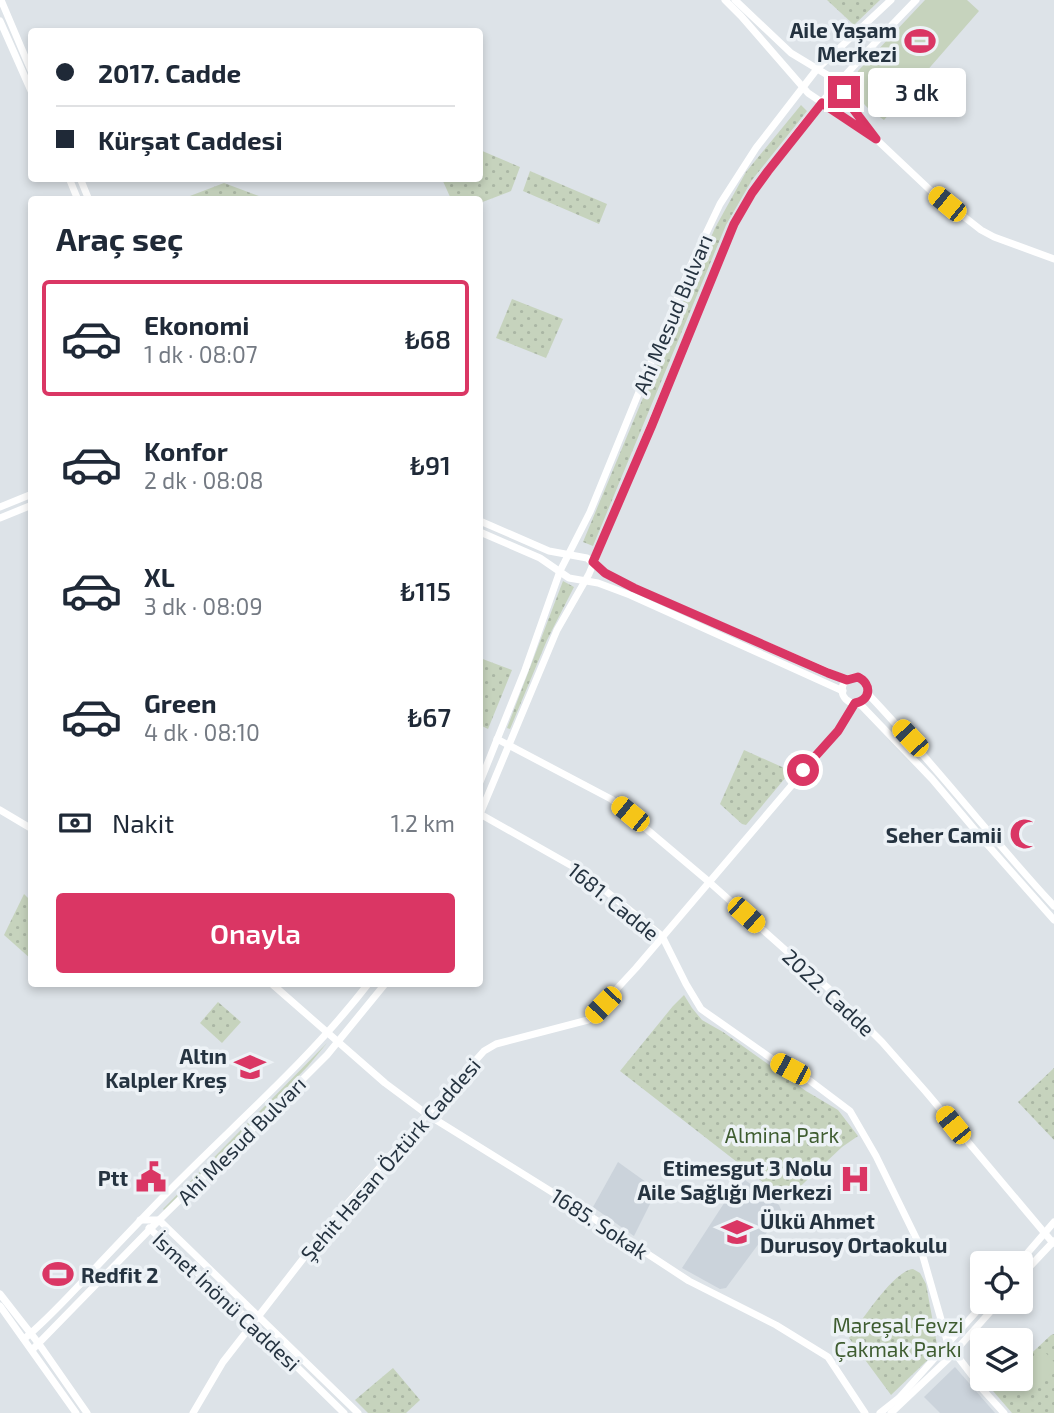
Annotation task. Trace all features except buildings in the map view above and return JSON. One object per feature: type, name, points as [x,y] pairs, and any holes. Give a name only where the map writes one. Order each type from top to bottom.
[{"type":"main road","points":[[1,0],[28,64]]},
{"type":"main road","points":[[725,0],[803,88],[876,139]]},
{"type":"main road","points":[[734,0],[791,53],[831,76],[876,139],[930,190],[981,230],[1054,259]]},
{"type":"main road","name":"Ahi Mesud Bulvarı","points":[[483,775],[525,670],[560,571],[590,512],[690,267],[714,216],[743,167],[817,69],[891,0]]},
{"type":"main road","name":"Ahi Mesud Bulvarı","points":[[483,807],[557,630],[585,582],[734,224],[768,171],[838,83],[916,0]]},
{"type":"main road","points":[[0,21],[28,84]]},
{"type":"main road","points":[[0,507],[28,496]]},
{"type":"main road","points":[[0,518],[28,507]]},
{"type":"main road","points":[[483,522],[549,551],[582,556],[605,573],[634,588],[847,680]]},
{"type":"main road","points":[[483,533],[536,556],[573,580],[598,583],[630,595],[843,691],[932,779],[1054,920]]},
{"type":"main road","points":[[843,691],[847,680],[854,677],[863,680],[868,685],[868,694],[866,698],[854,702]]},
{"type":"main road","points":[[868,694],[910,738],[1004,851],[1054,906]]},
{"type":"main road","name":"Şehit Hasan Öztürk Caddesi","points":[[193,1413],[223,1362],[337,1215],[484,1051],[496,1044],[588,1020],[838,731],[854,702]]},
{"type":"main road","name":"2022. Cadde","points":[[498,739],[611,799],[827,987],[882,1042],[1053,1242]]},
{"type":"main road","points":[[0,810],[28,827]]},
{"type":"main road","name":"1681. Cadde","points":[[483,816],[572,866],[662,936],[701,1009],[775,1061],[805,1077],[850,1111],[876,1156],[920,1246],[948,1344],[1004,1413]]},
{"type":"main road","name":"1685. Sokak","points":[[276,987],[385,1083],[428,1115],[689,1281],[776,1325],[828,1357],[865,1413]]},
{"type":"main road","name":"Ahi Mesud Bulvarı","points":[[27,1336],[58,1308],[140,1220],[269,1095],[366,987]]},
{"type":"main road","name":"Ahi Mesud Bulvarı","points":[[32,1350],[159,1220],[266,1117],[338,1041],[383,987]]},
{"type":"main road","name":"İsmet İnönü Caddesi","points":[[140,1220],[159,1220],[358,1413]]},
{"type":"main road","name":"İsmet İnönü Caddesi","points":[[140,1220],[253,1324],[344,1413]]},
{"type":"main road","points":[[1029,1251],[1054,1222]]},
{"type":"main road","points":[[1033,1263],[1053,1242]]},
{"type":"main road","points":[[0,1294],[27,1336],[32,1350],[76,1413]]},
{"type":"main road","points":[[0,1306],[27,1336],[39,1344],[87,1413]]},
{"type":"main road","points":[[880,1413],[899,1398],[974,1314]]},
{"type":"main road","points":[[891,1413],[954,1352],[988,1314]]},
{"type":"shaded area","points":[[618,1162],[657,1190],[634,1236],[593,1207]]},
{"type":"shaded area","name":"Ülkü Ahmet Durusoy Ortaokulu","points":[[741,1177],[779,1205],[782,1212],[726,1288],[720,1289],[682,1268]]},
{"type":"shaded area","points":[[955,1367],[970,1384],[970,1391],[976,1391],[995,1413],[940,1413],[924,1397]]},
{"type":"green space","points":[[827,0],[880,0],[854,25]]},
{"type":"green space","name":"Aile Yaşam Merkezi","points":[[925,0],[967,0],[979,11],[884,120],[861,100],[857,88],[858,71]]},
{"type":"green space","points":[[801,105],[807,111],[752,180],[726,225],[593,546],[583,542],[715,228],[746,172]]},
{"type":"green space","points":[[483,151],[520,167],[511,191],[483,202],[483,196],[450,196],[443,182],[483,182]]},
{"type":"green space","points":[[530,171],[607,204],[599,224],[523,191]]},
{"type":"green space","points":[[224,183],[259,196],[190,196]]},
{"type":"green space","points":[[512,299],[563,319],[546,358],[496,338]]},
{"type":"green space","points":[[563,581],[574,587],[547,640],[510,729],[507,728]]},
{"type":"green space","points":[[483,659],[512,670],[488,729],[483,726]]},
{"type":"green space","points":[[744,750],[791,771],[746,825],[720,804]]},
{"type":"green space","points":[[24,894],[28,898],[28,956],[4,935]]},
{"type":"green space","name":"Almina Park","points":[[684,995],[702,1020],[838,1110],[858,1136],[842,1147],[786,1200],[620,1071]]},
{"type":"green space","points":[[218,1002],[241,1022],[222,1043],[200,1023]]},
{"type":"green space","points":[[327,1043],[285,1090],[164,1210],[163,1209]]},
{"type":"green space","points":[[1054,1068],[1054,1140],[1018,1102]]},
{"type":"green space","name":"Mareşal Fevzi Çakmak Parkı","points":[[913,1269],[920,1273],[926,1284],[938,1350],[891,1395],[849,1338],[887,1287],[896,1278]]},
{"type":"green space","points":[[1054,1334],[1054,1413],[1012,1413],[993,1391],[1033,1391],[1033,1352]]},
{"type":"green space","points":[[1044,1351],[1054,1362],[1054,1371],[1033,1390],[1033,1361]]},
{"type":"green space","points":[[393,1368],[420,1400],[406,1413],[368,1413],[355,1400]]},
{"type":"place","name":"Aile Yaşam Merkezi","points":[[920,41]]},
{"type":"place","name":"Seher Camii","points":[[1025,834]]},
{"type":"place","name":"Altın Kalpler Kreş","points":[[250,1067]]},
{"type":"place","name":"Ptt","points":[[151,1177]]},
{"type":"place","name":"Etimesgut 3 Nolu Aile Sağlığı Merkezi","points":[[855,1179]]},
{"type":"place","name":"Ülkü Ahmet Durusoy Ortaokulu","points":[[737,1232]]},
{"type":"place","name":"Redfit 2","points":[[58,1274]]},
{"type":"route","points":[[803,770],[838,731],[855,703],[866,698],[869,690],[863,680],[858,677],[847,680],[828,673],[634,588],[611,577],[593,562],[727,237],[758,184],[822,103],[876,139],[844,92]]}]
